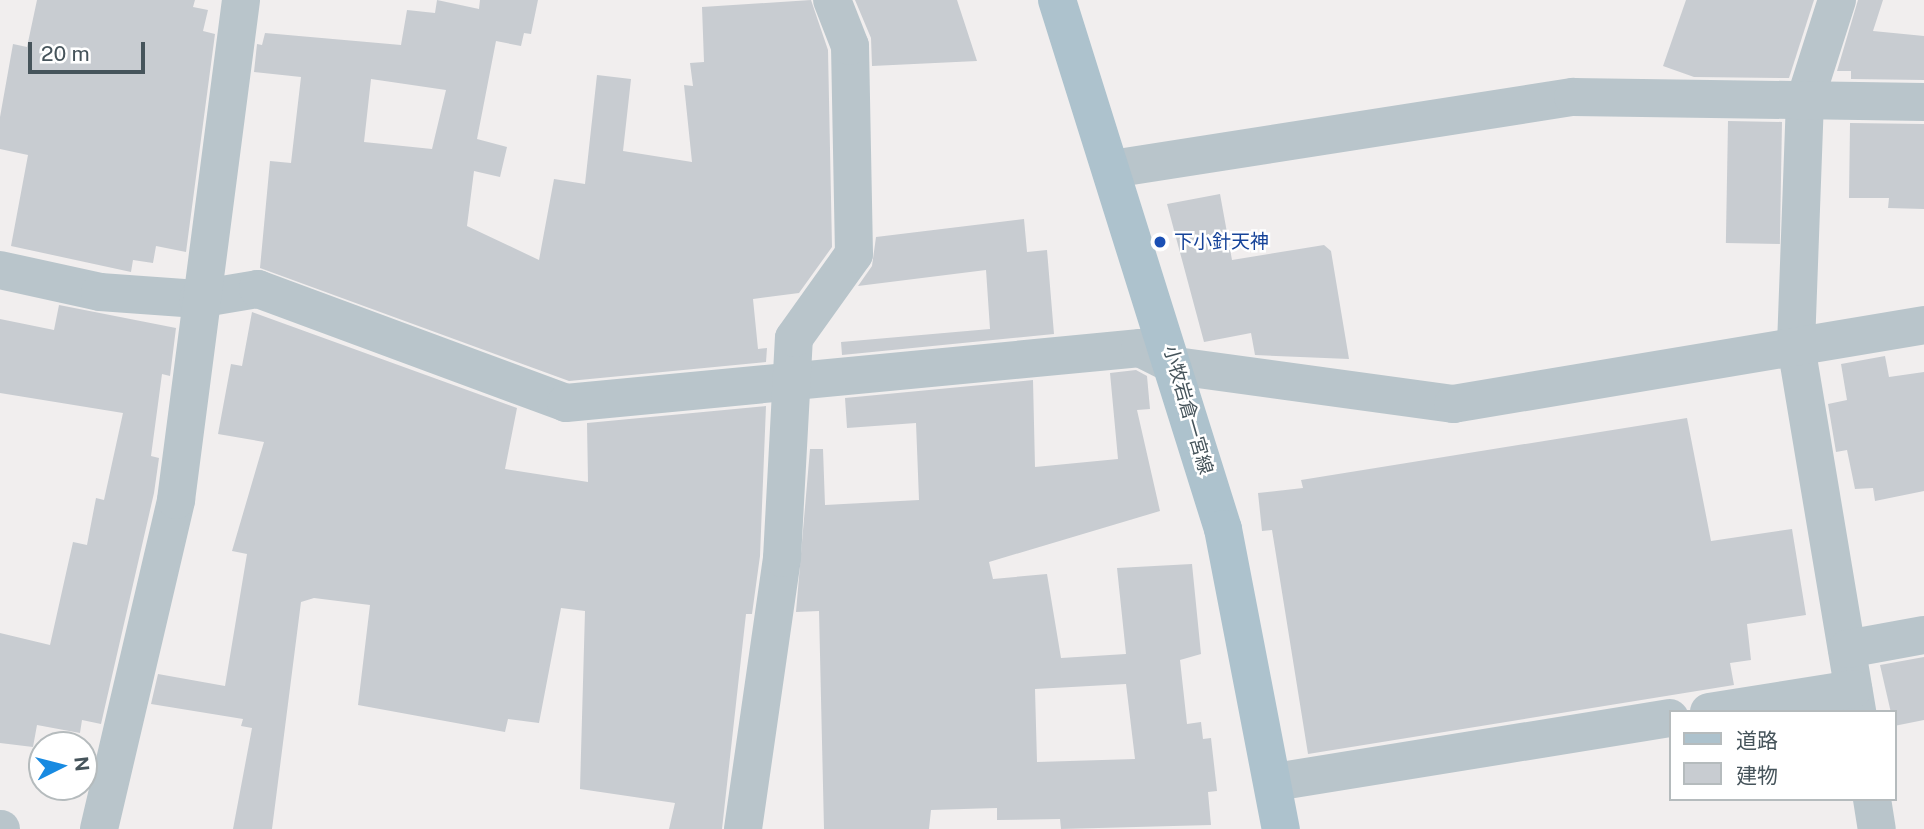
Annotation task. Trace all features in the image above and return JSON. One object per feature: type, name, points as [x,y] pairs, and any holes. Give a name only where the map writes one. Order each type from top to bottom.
[{"type":"main road","name":"小牧岩倉一宮線","points":[[1057,0],[1176,366],[1223,529],[1275,782],[1282,829]]},
{"type":"street","points":[[99,829],[176,500],[198,299],[241,0]]},
{"type":"street","points":[[743,829],[782,558],[789,382],[794,338],[854,254],[850,47],[832,0]]},
{"type":"street","points":[[1733,710],[1855,700],[1796,346],[1805,100],[1837,0]]},
{"type":"street","points":[[1112,169],[1573,97],[1924,102]]},
{"type":"street","points":[[0,270],[100,292],[198,299],[258,289],[566,403],[1140,348],[1176,366],[1452,404],[1924,325]]},
{"type":"street","points":[[1847,649],[1924,635]]},
{"type":"street","points":[[1275,782],[1668,718]]},
{"type":"street","points":[[1872,801],[1877,829]]},
{"type":"building","points":[[37,0],[195,0],[193,7],[208,10],[203,31],[215,34],[186,252],[156,246],[153,263],[133,260],[131,272],[11,246],[28,155],[0,149],[0,117],[13,44],[27,47]]},
{"type":"building","points":[[437,0],[479,9],[480,0],[538,0],[531,34],[524,33],[521,46],[496,41],[477,139],[507,147],[500,177],[474,171],[467,226],[539,260],[554,179],[585,184],[597,75],[631,79],[623,151],[692,162],[684,85],[693,86],[690,63],[704,62],[702,7],[811,0],[828,50],[832,247],[799,293],[753,299],[758,349],[767,348],[766,362],[569,381],[260,268],[270,161],[291,163],[301,77],[254,72],[257,44],[262,45],[265,33],[401,45],[407,10],[435,13]],"holes":[[[371,79],[446,90],[432,149],[364,142]]]},
{"type":"building","points":[[855,0],[957,0],[977,61],[872,66],[871,38]]},
{"type":"building","points":[[1686,0],[1814,0],[1789,78],[1694,77],[1663,66]]},
{"type":"building","points":[[1858,0],[1883,0],[1873,31],[1924,36],[1924,80],[1851,79],[1851,71],[1837,71]]},
{"type":"building","points":[[1728,121],[1782,122],[1780,244],[1726,243]]},
{"type":"building","points":[[1850,123],[1924,124],[1924,209],[1888,208],[1889,198],[1849,198]]},
{"type":"building","points":[[1220,194],[1232,260],[1324,245],[1331,251],[1349,359],[1255,355],[1251,333],[1204,342],[1167,204]]},
{"type":"building","points":[[1024,219],[1027,252],[1047,250],[1054,334],[842,355],[841,342],[990,329],[986,270],[858,286],[872,266],[876,237]]},
{"type":"building","points":[[59,305],[176,328],[170,376],[162,374],[151,456],[159,458],[154,493],[101,724],[82,720],[80,731],[37,725],[36,731],[28,731],[28,746],[0,743],[0,633],[50,645],[73,542],[87,545],[96,498],[104,500],[123,413],[0,393],[0,319],[54,330]]},
{"type":"building","points":[[252,312],[517,408],[505,469],[588,482],[587,423],[766,406],[760,556],[752,614],[746,614],[722,829],[669,829],[675,803],[580,789],[585,611],[561,608],[539,723],[508,719],[505,732],[358,705],[370,605],[314,598],[301,602],[272,829],[233,829],[252,728],[241,726],[243,719],[151,704],[158,674],[225,686],[247,554],[232,551],[264,442],[218,434],[231,364],[242,366]]},
{"type":"building","points":[[1885,356],[1889,377],[1924,372],[1924,491],[1875,501],[1873,488],[1855,489],[1847,450],[1836,452],[1828,404],[1847,400],[1841,364]]},
{"type":"building","points":[[1136,370],[1147,376],[1150,409],[1137,410],[1160,511],[989,562],[993,579],[1047,574],[1061,658],[1126,654],[1117,568],[1192,564],[1201,654],[1180,660],[1187,724],[1201,722],[1203,739],[1211,738],[1217,791],[1208,792],[1211,825],[1061,829],[1060,819],[997,820],[997,808],[931,810],[929,829],[824,829],[819,611],[796,612],[810,449],[823,449],[825,505],[919,500],[916,423],[847,428],[845,398],[1033,380],[1035,467],[1118,459],[1110,373]],"holes":[[[1126,684],[1135,759],[1037,762],[1035,689]]]},
{"type":"building","points":[[1687,418],[1711,541],[1792,529],[1806,615],[1747,624],[1751,660],[1730,663],[1734,685],[1308,754],[1272,530],[1262,531],[1258,493],[1303,488],[1301,480]]},
{"type":"building","points":[[1924,657],[1924,720],[1896,726],[1896,710],[1890,710],[1880,665]]},
{"type":"place","name":"下小針天神","points":[[1160,242]]}]
